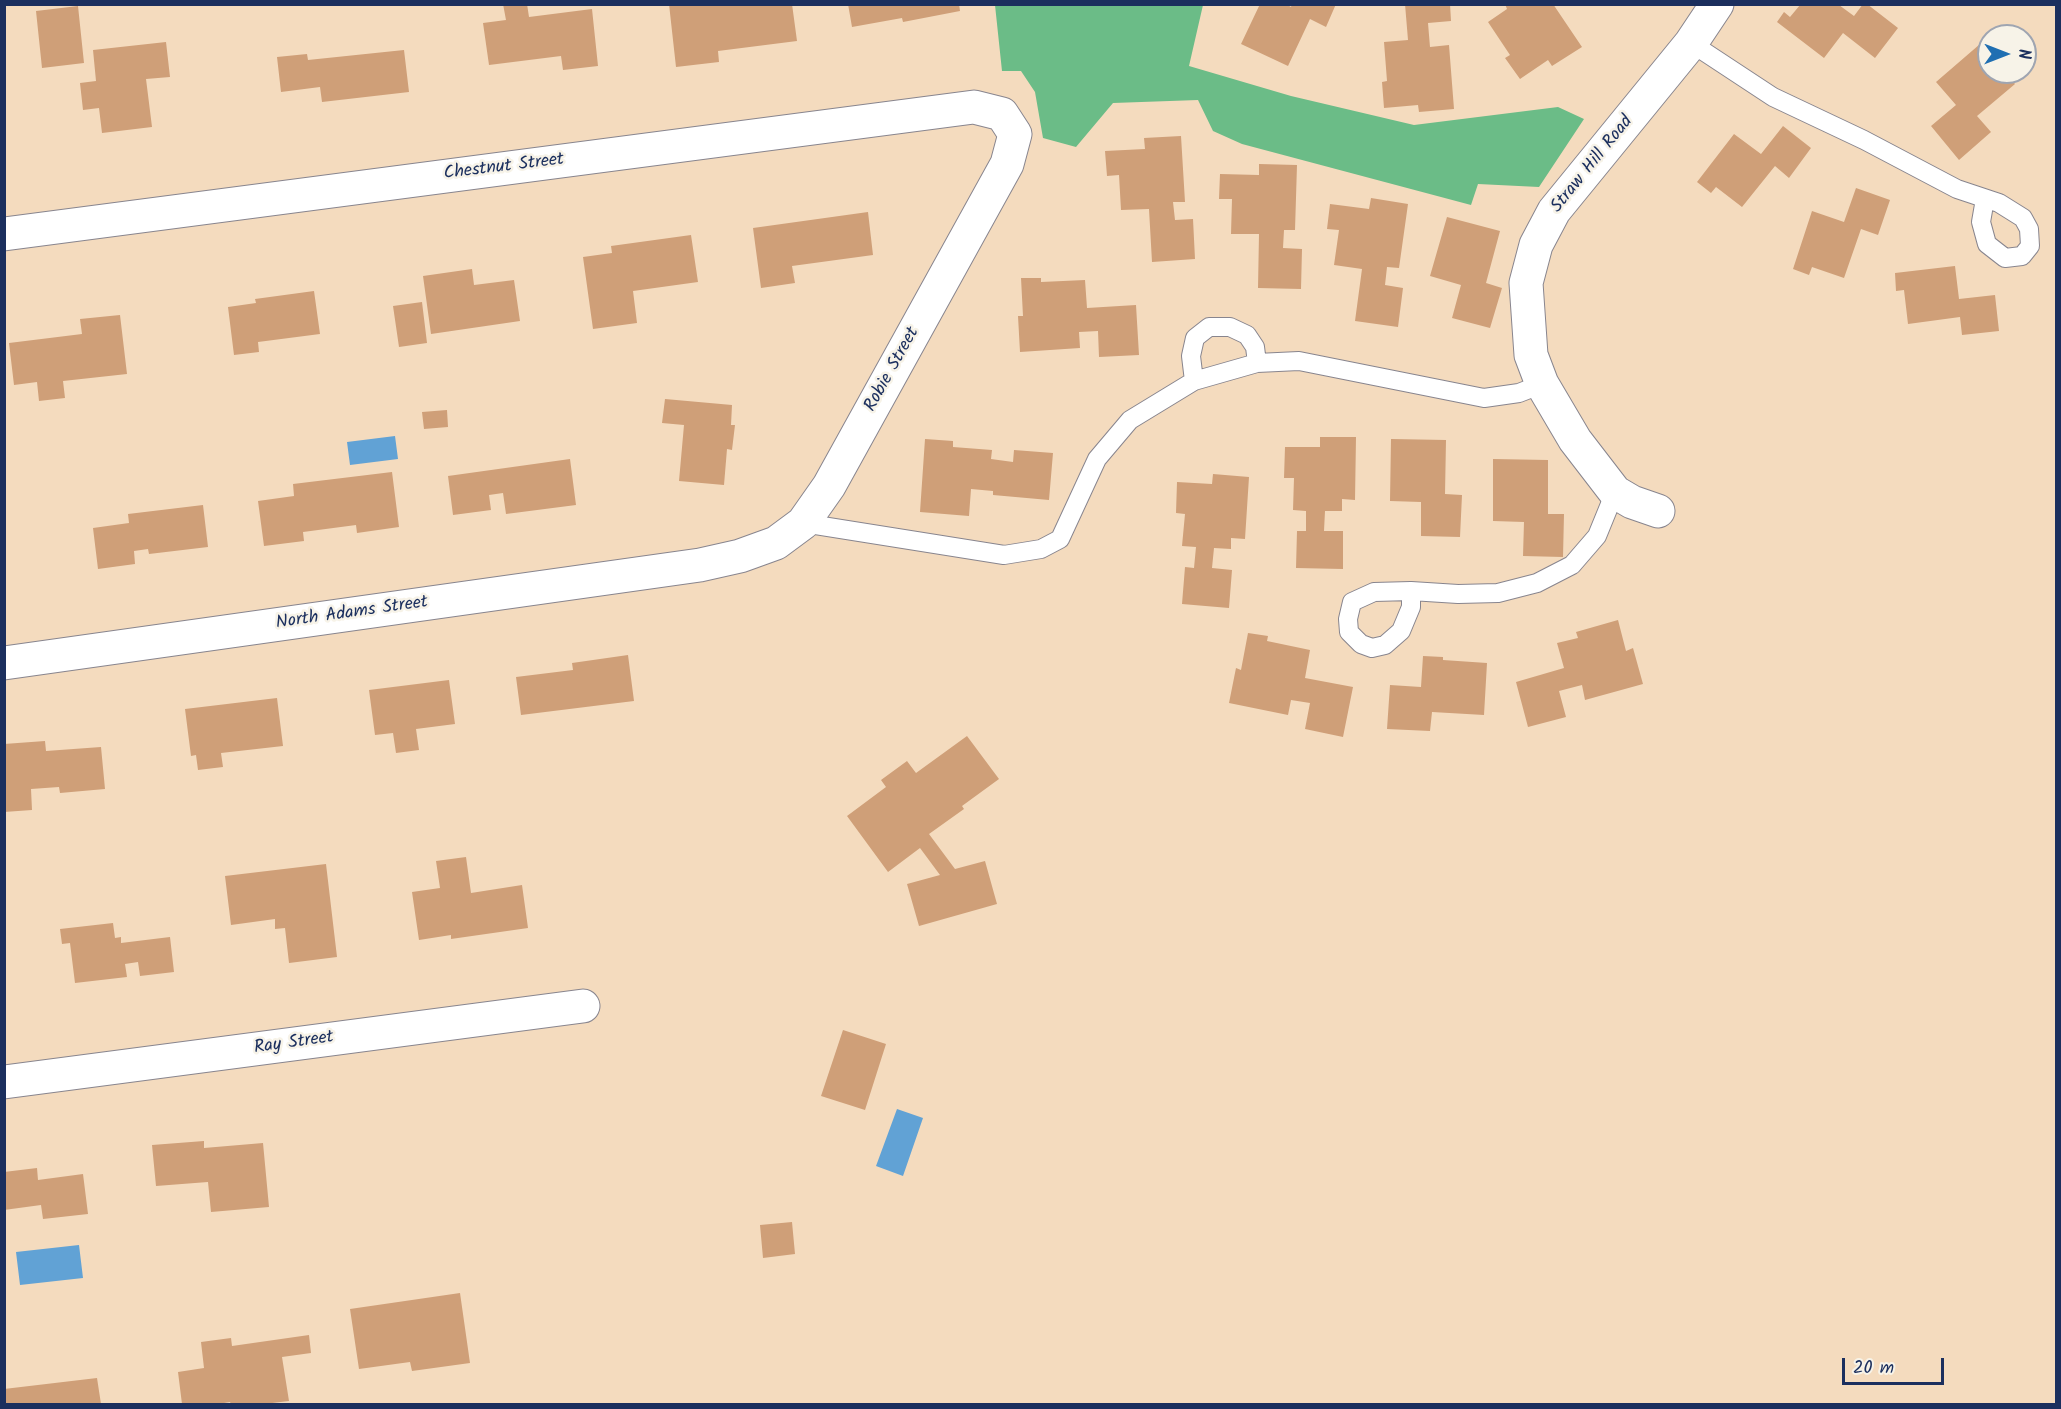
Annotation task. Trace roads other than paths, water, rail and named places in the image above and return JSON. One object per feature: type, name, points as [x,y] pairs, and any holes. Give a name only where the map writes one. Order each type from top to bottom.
[{"type":"street","name":"Straw Hill Road","points":[[1658,511],[1632,502],[1616,492],[1575,440],[1542,384],[1531,355],[1526,283],[1536,245],[1554,211],[1691,43],[1717,4]]},
{"type":"street","name":"Chestnut Street","points":[[4,234],[974,107],[1002,114]]},
{"type":"street","name":"Robie Street","points":[[700,565],[740,556],[776,543],[803,524],[835,476],[1007,164],[1016,134],[1002,114]]},
{"type":"street","name":"North Adams Street","points":[[4,663],[700,565]]},
{"type":"street","name":"Ray Street","points":[[4,1082],[583,1006]]},
{"type":"lane","points":[[1691,43],[1773,97],[1864,140],[1957,189],[1985,199]]},
{"type":"lane","points":[[1194,381],[1191,356],[1195,338],[1209,327],[1230,327],[1247,335],[1256,347],[1257,363]]},
{"type":"lane","points":[[803,524],[1004,555],[1041,549],[1060,539],[1097,459],[1130,420],[1194,381],[1257,363],[1299,361],[1484,398],[1519,393],[1542,384]]},
{"type":"lane","points":[[1411,591],[1458,594],[1498,593],[1537,583],[1572,565],[1591,544],[1597,536],[1616,492]]},
{"type":"water","points":[[395,436],[398,459],[350,465],[347,442]]},
{"type":"water","points":[[897,1109],[923,1118],[903,1176],[876,1166]]},
{"type":"water","points":[[79,1245],[83,1278],[20,1285],[16,1252]]}]
